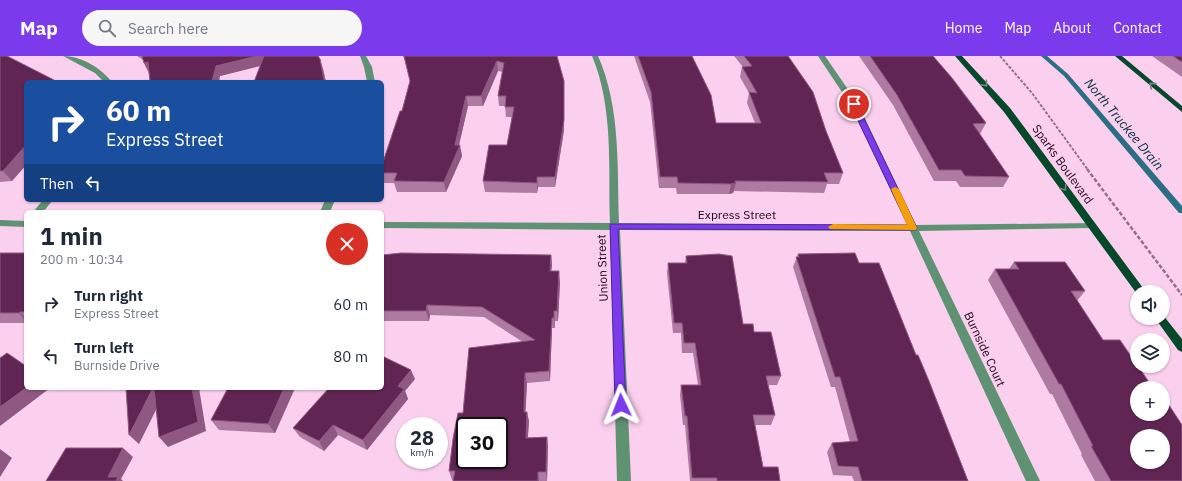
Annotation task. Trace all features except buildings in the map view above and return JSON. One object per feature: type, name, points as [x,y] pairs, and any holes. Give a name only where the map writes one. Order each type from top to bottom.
[{"type":"main road","name":"Sparks Boulevard","points":[[958,56],[1007,110],[1136,285]]},
{"type":"main road","points":[[1118,56],[1182,110]]},
{"type":"main road","points":[[1165,325],[1182,347]]},
{"type":"street","points":[[66,56],[98,71],[106,80]]},
{"type":"street","points":[[363,56],[368,67],[371,80]]},
{"type":"street","name":"Union Street","points":[[595,56],[600,66],[608,95],[611,121],[613,226],[624,481]]},
{"type":"street","name":"Burnside Court","points":[[821,56],[854,104],[1033,481]]},
{"type":"street","points":[[40,210],[46,202]]},
{"type":"street","points":[[0,223],[24,224]]},
{"type":"street","name":"Express Street","points":[[384,225],[913,228],[1091,226]]},
{"type":"path","points":[[1000,56],[1032,93],[1127,225],[1182,295]]},
{"type":"waterway","name":"North Truckee Drain","points":[[1044,56],[1066,75],[1182,211]]},
{"type":"slow traffic","points":[[833,227],[913,228],[895,189]]},
{"type":"route","points":[[621,405],[613,226],[913,228],[854,104]]}]
